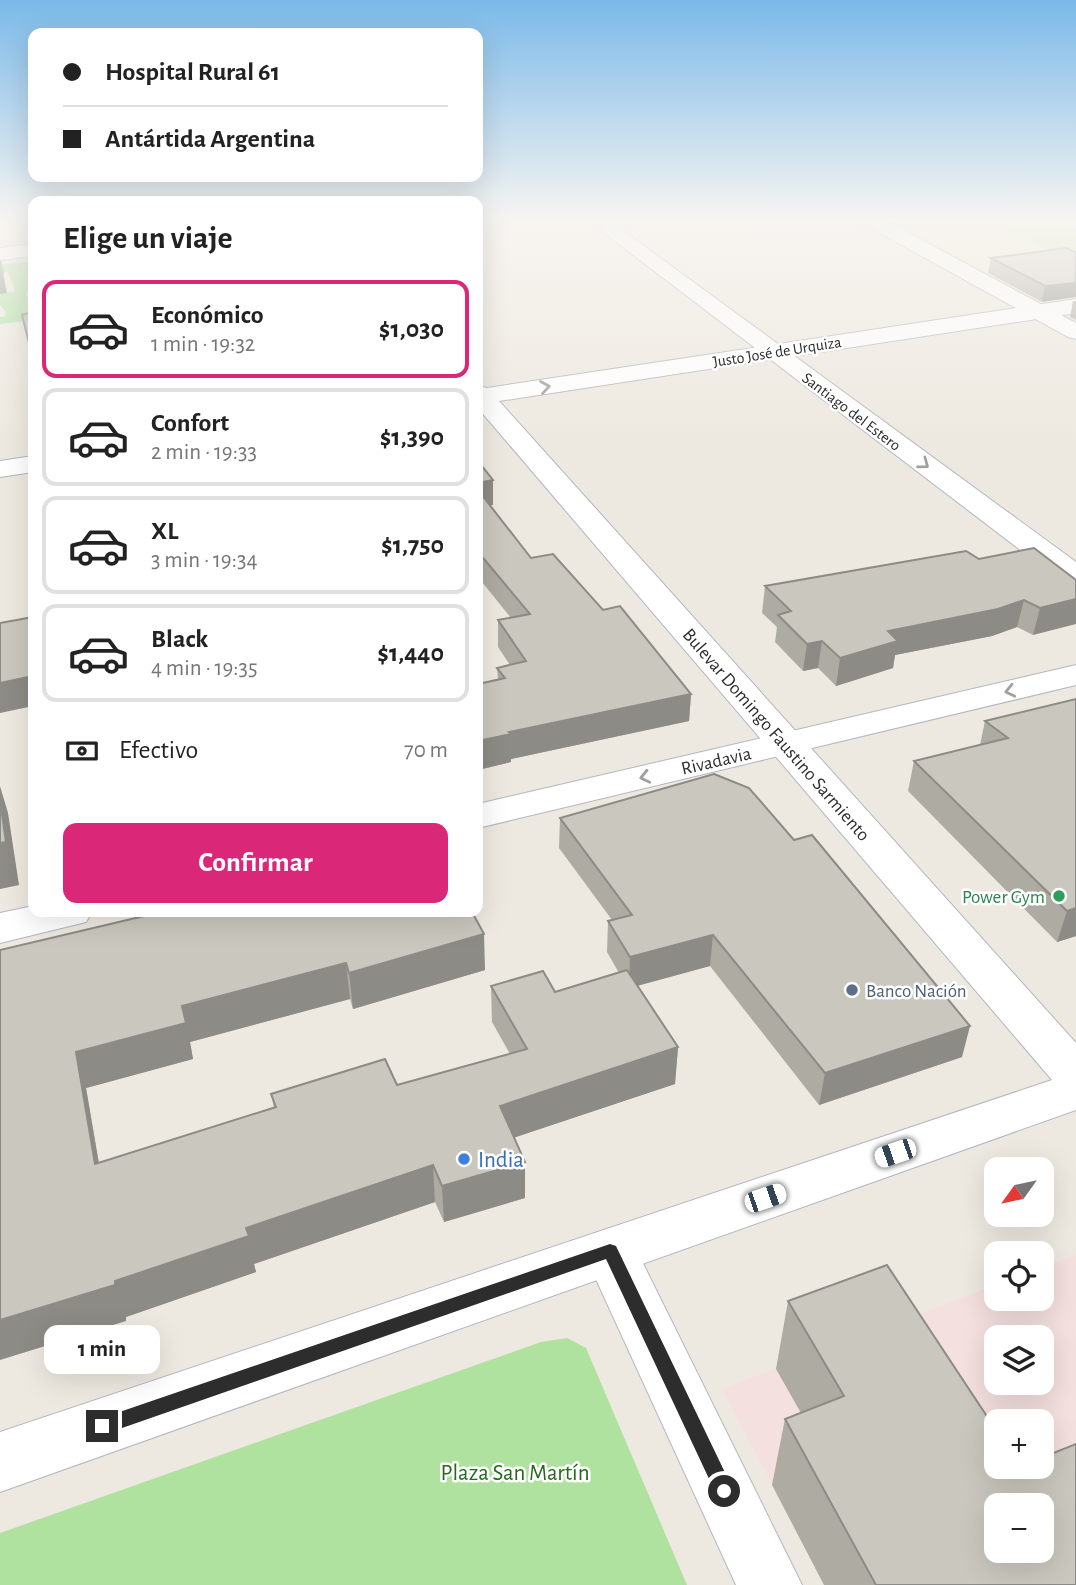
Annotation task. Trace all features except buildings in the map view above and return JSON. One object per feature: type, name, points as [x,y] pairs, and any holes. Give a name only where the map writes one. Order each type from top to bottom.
[{"type":"street","name":"Santiago del Estero","points":[[694,293],[1076,578]]},
{"type":"street","points":[[1004,293],[1076,332]]},
{"type":"street","name":"Justo José de Urquiza","points":[[483,394],[1076,306]]},
{"type":"street","name":"Bulevar Domingo Faustino Sarmiento","points":[[483,400],[1076,1075]]},
{"type":"street","points":[[0,469],[28,465]]},
{"type":"street","name":"Rivadavia","points":[[483,815],[1076,675]]},
{"type":"street","points":[[0,928],[49,917]]},
{"type":"street","points":[[0,1461],[1076,1091]]},
{"type":"street","points":[[610,1251],[769,1585]]},
{"type":"shaded area","points":[[1021,293],[1063,293],[1030,298]]},
{"type":"shaded area","points":[[1076,1255],[1076,1585],[825,1585],[722,1389],[984,1290],[984,1311],[1054,1311],[1054,1263]]},
{"type":"green space","points":[[26,293],[28,321],[0,324],[0,317],[5,316],[6,312],[0,305],[0,294]]},
{"type":"green space","name":"Plaza San Martín","points":[[567,1338],[586,1348],[687,1585],[0,1585],[0,1533],[541,1342]]},
{"type":"place","name":"Power Gym","points":[[1059,896]]},
{"type":"place","name":"Banco Nación","points":[[852,990]]},
{"type":"place","name":"India","points":[[464,1159]]},
{"type":"route","points":[[102,1426],[610,1251],[724,1491]]}]
